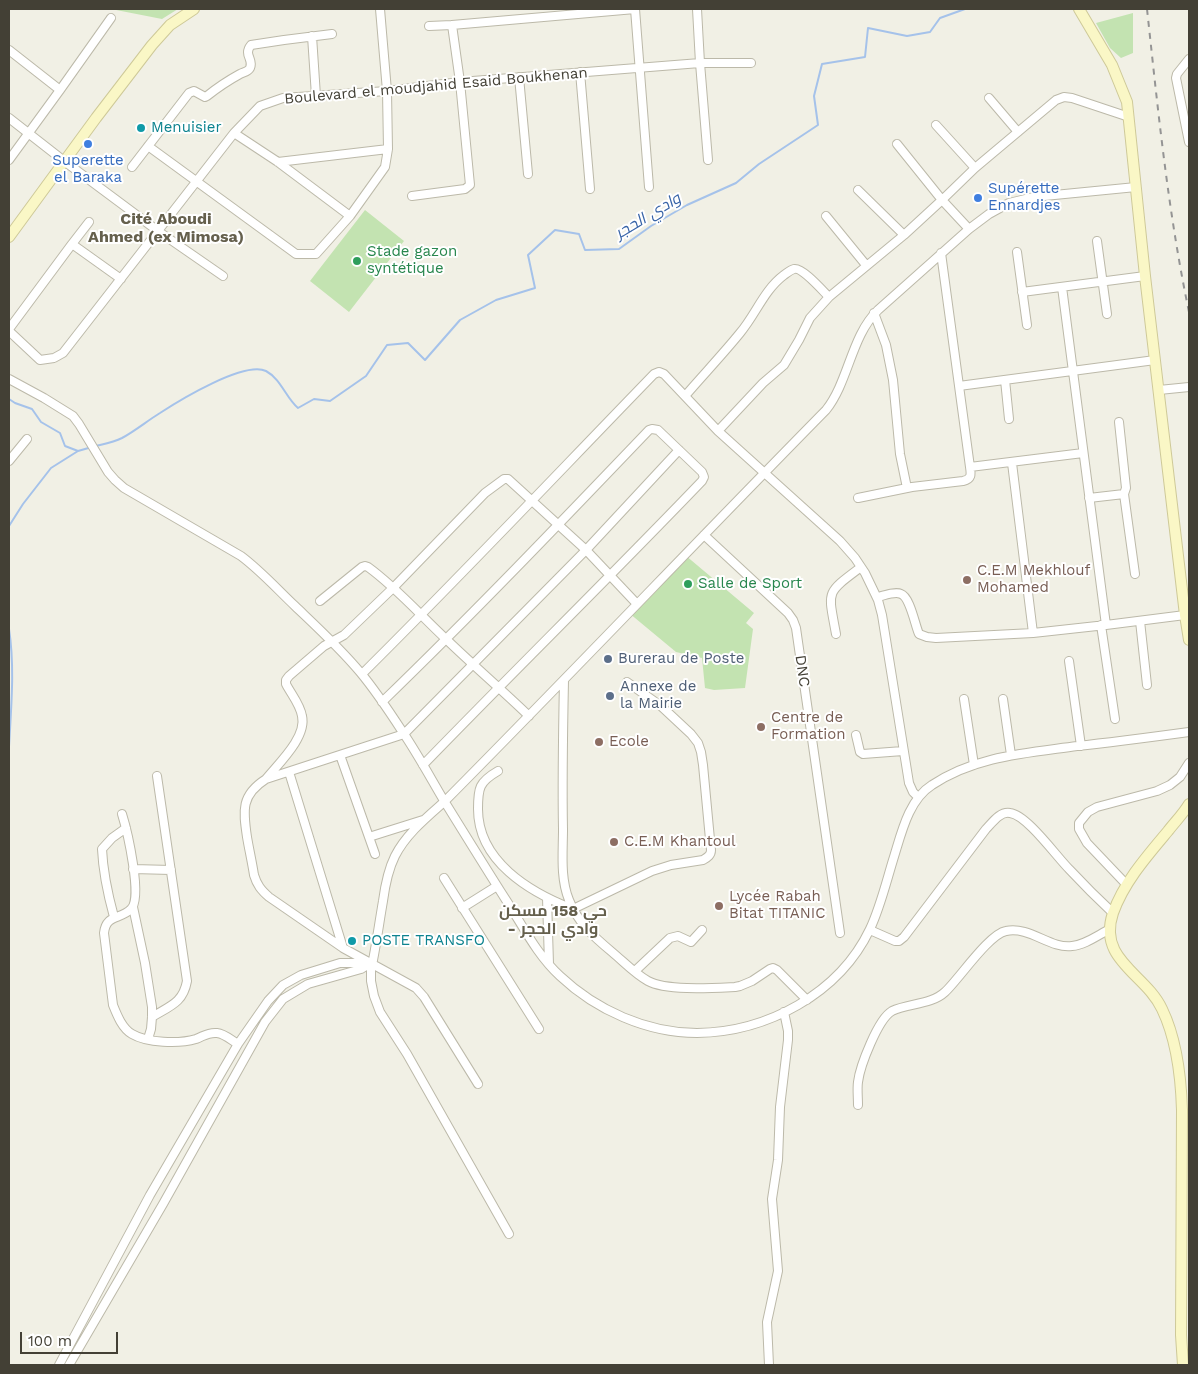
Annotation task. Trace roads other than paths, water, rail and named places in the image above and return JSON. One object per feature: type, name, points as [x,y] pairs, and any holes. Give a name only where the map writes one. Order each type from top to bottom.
[{"type":"main road","points":[[9,237],[64,161],[162,33],[170,25],[194,9]]},
{"type":"main road","points":[[1080,10],[1112,65],[1122,90],[1129,117],[1145,276],[1189,640]]},
{"type":"main road","points":[[1183,1365],[1181,1335],[1181,1082],[1170,1031],[1162,1008],[1152,993],[1118,958],[1112,944],[1110,929],[1113,913],[1127,886],[1142,863],[1189,804]]},
{"type":"street","points":[[148,146],[296,254],[316,254],[350,216],[385,167],[388,149],[387,91],[380,9]]},
{"type":"street","points":[[635,9],[649,187]]},
{"type":"street","points":[[429,26],[645,9]]},
{"type":"street","points":[[697,9],[708,160]]},
{"type":"street","points":[[9,160],[110,18]]},
{"type":"street","points":[[412,196],[465,189],[470,185],[460,82],[452,25]]},
{"type":"street","points":[[132,167],[189,92],[194,91],[205,97],[248,71],[251,62],[248,48],[251,45],[332,34]]},
{"type":"street","points":[[312,36],[316,96]]},
{"type":"street","points":[[9,50],[60,90]]},
{"type":"street","points":[[1189,59],[1176,74],[1188,125],[1189,142]]},
{"type":"street","name":"Boulevard el moudjahid Esaid Boukhenan","points":[[9,330],[40,360],[54,358],[63,353],[234,133],[260,106],[283,98],[387,91],[460,82],[700,63],[751,63]]},
{"type":"street","points":[[580,72],[590,189]]},
{"type":"street","points":[[519,77],[528,174]]},
{"type":"street","points":[[718,431],[784,365],[810,318],[829,296],[904,234],[975,168],[1056,100],[1064,97],[1078,100],[1129,117]]},
{"type":"street","points":[[989,98],[1018,132]]},
{"type":"street","points":[[9,118],[158,231],[223,276]]},
{"type":"street","points":[[936,125],[975,168]]},
{"type":"street","points":[[234,133],[278,162],[350,216]]},
{"type":"street","points":[[897,144],[942,200],[969,229]]},
{"type":"street","points":[[278,162],[388,149]]},
{"type":"street","points":[[509,1234],[407,1054],[380,1012],[374,996],[370,975],[389,870],[402,844],[826,410],[833,402],[863,331],[874,314],[941,253],[989,214],[1016,200],[1034,196],[1136,187]]},
{"type":"street","points":[[858,190],[904,234]]},
{"type":"street","points":[[826,216],[866,265]]},
{"type":"street","points":[[9,330],[89,222]]},
{"type":"street","points":[[1097,241],[1107,314]]},
{"type":"street","points":[[72,244],[121,279]]},
{"type":"street","points":[[1017,252],[1027,325]]},
{"type":"street","points":[[858,498],[906,488],[967,480],[970,477],[941,253]]},
{"type":"street","points":[[685,396],[742,331],[759,303],[774,284],[786,273],[793,269],[799,270],[806,274],[829,296]]},
{"type":"street","points":[[1022,292],[1145,276]]},
{"type":"street","points":[[1062,287],[1115,719]]},
{"type":"street","points":[[874,314],[886,345],[893,380],[900,454],[906,488]]},
{"type":"street","points":[[959,386],[1155,360]]},
{"type":"street","points":[[362,674],[422,615],[531,500],[658,372],[664,374],[718,431],[840,541],[862,567],[873,587],[882,615],[910,787],[918,797]]},
{"type":"street","points":[[9,379],[73,416],[114,480],[124,488],[241,556],[332,642],[362,674],[404,734],[497,886],[535,945],[557,974],[596,1004],[651,1027],[691,1033],[718,1032],[741,1028],[760,1023],[807,1000],[831,981],[844,968],[870,930],[908,816],[918,797],[931,785],[996,757],[1189,732]]},
{"type":"street","points":[[1005,380],[1009,419]]},
{"type":"street","points":[[1159,390],[1189,387]]},
{"type":"street","points":[[1119,422],[1126,488],[1124,494],[1134,574]]},
{"type":"street","points":[[382,702],[446,640],[649,430],[658,430],[702,472],[703,479],[611,576],[498,687],[423,765]]},
{"type":"street","points":[[9,461],[27,439]]},
{"type":"street","points":[[266,779],[404,734],[586,550],[679,450]]},
{"type":"street","points":[[970,467],[1083,453]]},
{"type":"street","points":[[1012,463],[1033,632]]},
{"type":"street","points":[[478,1084],[420,992],[412,985],[343,948],[261,890],[254,875],[244,807],[252,790],[266,779],[295,744],[302,728],[302,716],[287,686],[287,678],[324,646],[344,635],[393,588],[485,493],[501,480],[508,479],[559,524],[637,604]]},
{"type":"street","points":[[1089,498],[1124,494]]},
{"type":"street","name":"DNC","points":[[704,535],[788,613],[796,628],[840,933]]},
{"type":"street","points":[[320,601],[365,566],[370,568],[529,716]]},
{"type":"street","points":[[836,634],[830,602],[831,595],[838,585],[862,567]]},
{"type":"street","points":[[877,598],[894,594],[903,595],[919,634],[936,638],[1033,632],[1185,615]]},
{"type":"street","points":[[1140,621],[1147,685]]},
{"type":"street","points":[[1069,660],[1081,746]]},
{"type":"street","points":[[564,680],[563,869],[569,900],[582,925],[647,980],[662,985],[720,988],[740,986],[775,968],[807,1000]]},
{"type":"street","points":[[498,771],[482,782],[478,791],[478,819],[482,836],[491,852],[516,879],[547,898],[573,909],[652,871],[671,865],[703,860],[710,856],[703,765],[699,745],[691,734],[661,706],[627,682]]},
{"type":"street","points":[[964,699],[974,765]]},
{"type":"street","points":[[1003,699],[1011,754]]},
{"type":"street","points":[[856,735],[862,754],[903,751]]},
{"type":"street","points":[[340,755],[375,854]]},
{"type":"street","points":[[1127,886],[1088,842],[1079,829],[1079,823],[1088,812],[1097,807],[1170,786],[1180,778],[1189,763]]},
{"type":"street","points":[[289,772],[343,948]]},
{"type":"street","points":[[152,1016],[181,999],[186,991],[187,981],[157,776]]},
{"type":"street","points":[[870,930],[895,941],[899,941],[904,937],[986,829],[1000,815],[1007,812],[1019,816],[1036,832],[1069,869],[1113,913]]},
{"type":"street","points":[[122,814],[133,869],[135,892],[133,907],[145,963],[152,1016],[148,1039]]},
{"type":"street","points":[[369,837],[425,819]]},
{"type":"street","points":[[114,917],[104,869],[102,849],[112,838],[126,828]]},
{"type":"street","points":[[133,869],[171,870]]},
{"type":"street","points":[[444,878],[539,1029]]},
{"type":"street","points":[[462,908],[497,886]]},
{"type":"street","points":[[547,898],[549,964]]},
{"type":"street","points":[[133,907],[120,916],[108,921],[104,928],[113,1005],[124,1027],[131,1034],[158,1042],[196,1039],[209,1033],[219,1033],[238,1044]]},
{"type":"street","points":[[858,1105],[858,1081],[874,1035],[883,1020],[892,1011],[940,996],[994,937],[1007,931],[1021,931],[1055,944],[1069,946],[1081,944],[1110,929]]},
{"type":"street","points":[[636,971],[670,938],[678,936],[691,942],[702,930]]},
{"type":"street","points":[[58,1365],[150,1195],[238,1044],[268,1001],[283,985],[301,975],[340,963],[372,963]]},
{"type":"street","points":[[69,1365],[265,1022],[283,999],[308,984],[360,969],[372,963]]},
{"type":"street","points":[[769,1365],[767,1322],[778,1271],[772,1200],[778,1160],[780,1107],[788,1040],[784,1012]]},
{"type":"street","points":[[150,1195],[162,1204]]},
{"type":"waterway","name":"وادي الحجر","points":[[96,446],[122,438],[197,391],[228,376],[243,372],[256,369],[271,374],[298,408],[314,399],[330,401],[366,376],[387,345],[408,343],[425,360],[460,320],[496,300],[535,288],[528,255],[555,230],[579,234],[585,250],[619,249],[651,226],[687,205],[736,183],[759,164],[818,125],[814,96],[822,64],[865,57],[868,28],[907,36],[930,32],[940,18],[965,9]]},
{"type":"waterway","points":[[9,399],[32,409],[41,422],[60,433],[65,446],[78,451]]},
{"type":"waterway","points":[[9,526],[23,504],[51,468],[78,451],[92,447]]},
{"type":"waterway","points":[[9,629],[12,673],[9,747]]},
{"type":"railway","points":[[1147,9],[1169,199],[1189,312]]},
{"type":"place","name":"Menuisier","points":[[141,128]]},
{"type":"place","name":"Superette el Baraka","points":[[88,144]]},
{"type":"place","name":"Supérette Ennardjes","points":[[978,198]]},
{"type":"place","name":"Stade gazon syntétique","points":[[357,261]]},
{"type":"place","name":"C.E.M Mekhlouf Mohamed","points":[[967,580]]},
{"type":"place","name":"Salle de Sport","points":[[688,584]]},
{"type":"place","name":"Burerau de Poste","points":[[608,659]]},
{"type":"place","name":"Annexe de la Mairie","points":[[610,696]]},
{"type":"place","name":"Centre de Formation","points":[[761,727]]},
{"type":"place","name":"Ecole","points":[[599,742]]},
{"type":"place","name":"C.E.M Khantoul","points":[[614,842]]},
{"type":"place","name":"Lycée Rabah Bitat TITANIC","points":[[719,906]]},
{"type":"place","name":"POSTE TRANSFO","points":[[352,941]]},
{"type":"district","name":"Cité Aboudi Ahmed (ex Mimosa)","points":[[166,228]]},
{"type":"district","name":"حي 158 مسكن - وادي الحجر","points":[[553,920]]}]
